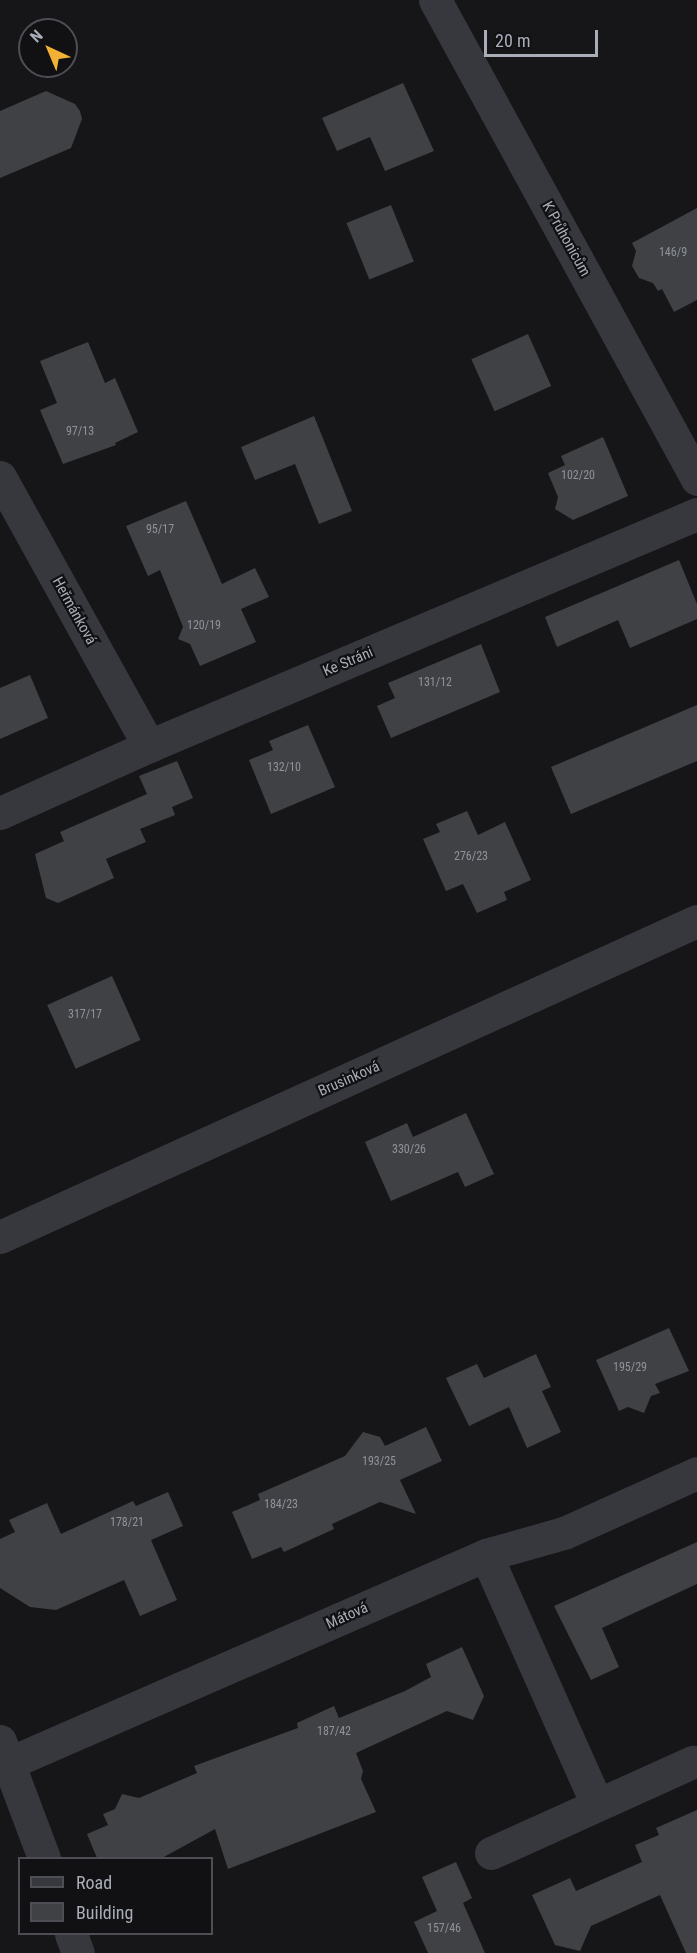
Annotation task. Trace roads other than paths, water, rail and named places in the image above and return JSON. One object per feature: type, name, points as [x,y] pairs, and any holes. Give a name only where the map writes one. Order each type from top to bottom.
[{"type":"street","name":"K Průhonicům","points":[[435,0],[697,479]]},
{"type":"street","name":"Heřmánková","points":[[0,477],[149,746]]},
{"type":"street","name":"Ke Stráni","points":[[0,813],[149,746],[697,514]]},
{"type":"street","name":"Brusinková","points":[[0,1237],[697,921]]},
{"type":"street","name":"Mátová","points":[[3,1757],[486,1555],[564,1533],[697,1473]]},
{"type":"street","points":[[486,1555],[597,1804]]},
{"type":"street","points":[[3,1757],[44,1857]]},
{"type":"street","points":[[491,1853],[693,1762]]},
{"type":"street","points":[[71,1935],[78,1953]]}]
